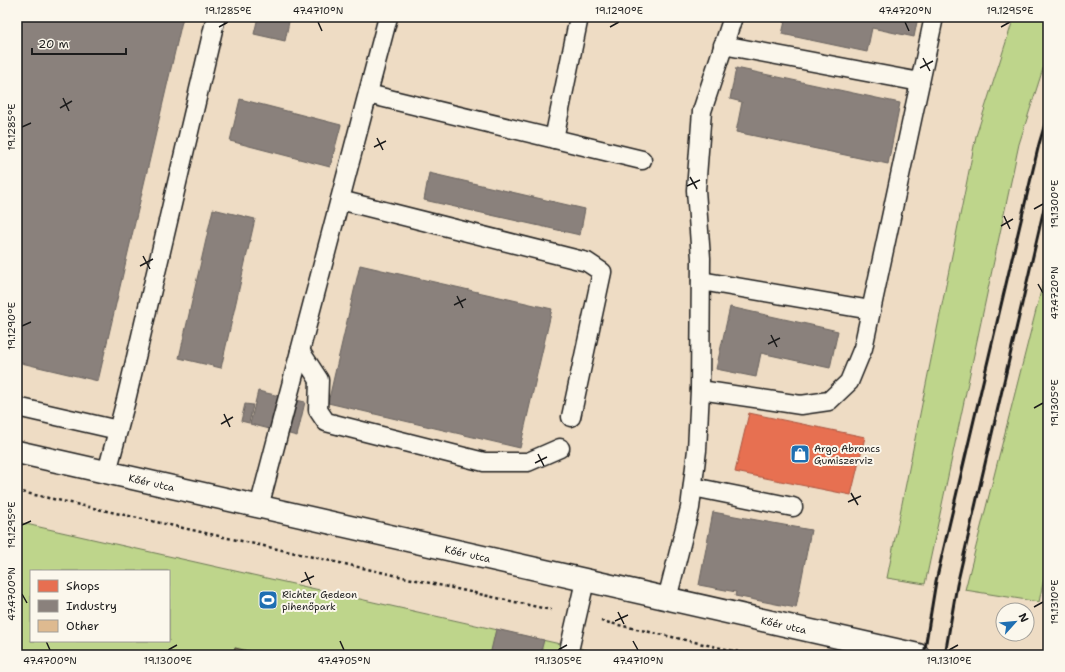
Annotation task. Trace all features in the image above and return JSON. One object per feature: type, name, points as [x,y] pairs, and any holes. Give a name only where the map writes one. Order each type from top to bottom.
[{"type":"street","name":"Kőér utca","points":[[17,452],[918,655]]},
{"type":"lane","points":[[107,472],[128,393],[216,17]]},
{"type":"lane","points":[[259,507],[388,17]]},
{"type":"lane","points":[[554,139],[580,17]]},
{"type":"lane","points":[[667,599],[690,508],[697,450],[700,390],[701,258],[696,190],[702,111],[733,17]]},
{"type":"lane","points":[[700,390],[801,405],[829,401],[849,382],[863,348],[934,17]]},
{"type":"lane","points":[[723,45],[920,82]]},
{"type":"lane","points":[[368,94],[642,160]]},
{"type":"lane","points":[[340,200],[587,262],[602,272],[571,417]]},
{"type":"lane","points":[[701,281],[871,310]]},
{"type":"lane","points":[[300,351],[319,380],[318,410],[326,422],[484,462],[528,462],[560,448]]},
{"type":"lane","points":[[17,407],[118,430]]},
{"type":"lane","points":[[693,487],[793,507]]},
{"type":"lane","points":[[568,655],[585,580]]},
{"type":"path","points":[[17,491],[752,655]]},
{"type":"shaded area","points":[[17,17],[1014,17],[976,136],[887,578],[925,584],[1019,144],[1048,52],[1048,263],[965,590],[1039,602],[1048,560],[1048,655],[609,655],[17,522]]},
{"type":"green space","points":[[1014,17],[1048,17],[1048,53],[1019,144],[925,584],[887,578],[976,136]]},
{"type":"green space","points":[[1048,263],[1048,560],[1039,602],[965,590]]},
{"type":"green space","name":"Richter Gedeon pihenőpark","points":[[17,522],[609,655],[17,655]]},
{"type":"building: Shops","name":"Argo Abroncs Gumiszerviz","points":[[749,413],[865,437],[851,495],[735,472]]},
{"type":"building: Industry","points":[[17,17],[183,17],[98,381],[17,362]]},
{"type":"building: Industry","points":[[258,17],[290,17],[285,41],[254,34]]},
{"type":"building: Industry","points":[[786,17],[918,17],[914,37],[872,28],[867,52],[782,34]]},
{"type":"building: Industry","points":[[736,68],[900,103],[888,164],[736,132],[742,102],[730,99]]},
{"type":"building: Industry","points":[[240,99],[341,125],[330,167],[230,141]]},
{"type":"building: Industry","points":[[429,173],[585,209],[580,235],[424,200]]},
{"type":"building: Industry","points":[[213,209],[255,219],[221,368],[179,358]]},
{"type":"building: Industry","points":[[360,265],[552,309],[520,448],[328,403]]},
{"type":"building: Industry","points":[[730,307],[838,331],[830,368],[761,353],[756,377],[716,369]]},
{"type":"building: Industry","points":[[258,391],[305,402],[297,436],[250,424]]},
{"type":"building: Industry","points":[[245,404],[253,405],[249,423],[241,421]]},
{"type":"building: Industry","points":[[713,512],[811,530],[796,608],[735,596],[736,592],[699,585]]},
{"type":"building: Industry","points":[[496,629],[544,640],[540,655],[490,655]]},
{"type":"building: Other","points":[[235,648],[265,655],[234,655]]},
{"type":"railway","points":[[924,655],[936,581],[1039,144],[1048,114]]},
{"type":"railway","points":[[945,655],[957,585],[1048,191]]},
{"type":"place","name":"Argo Abroncs Gumiszerviz","points":[[800,454]]},
{"type":"place","name":"Richter Gedeon pihenőpark","points":[[268,600]]}]
